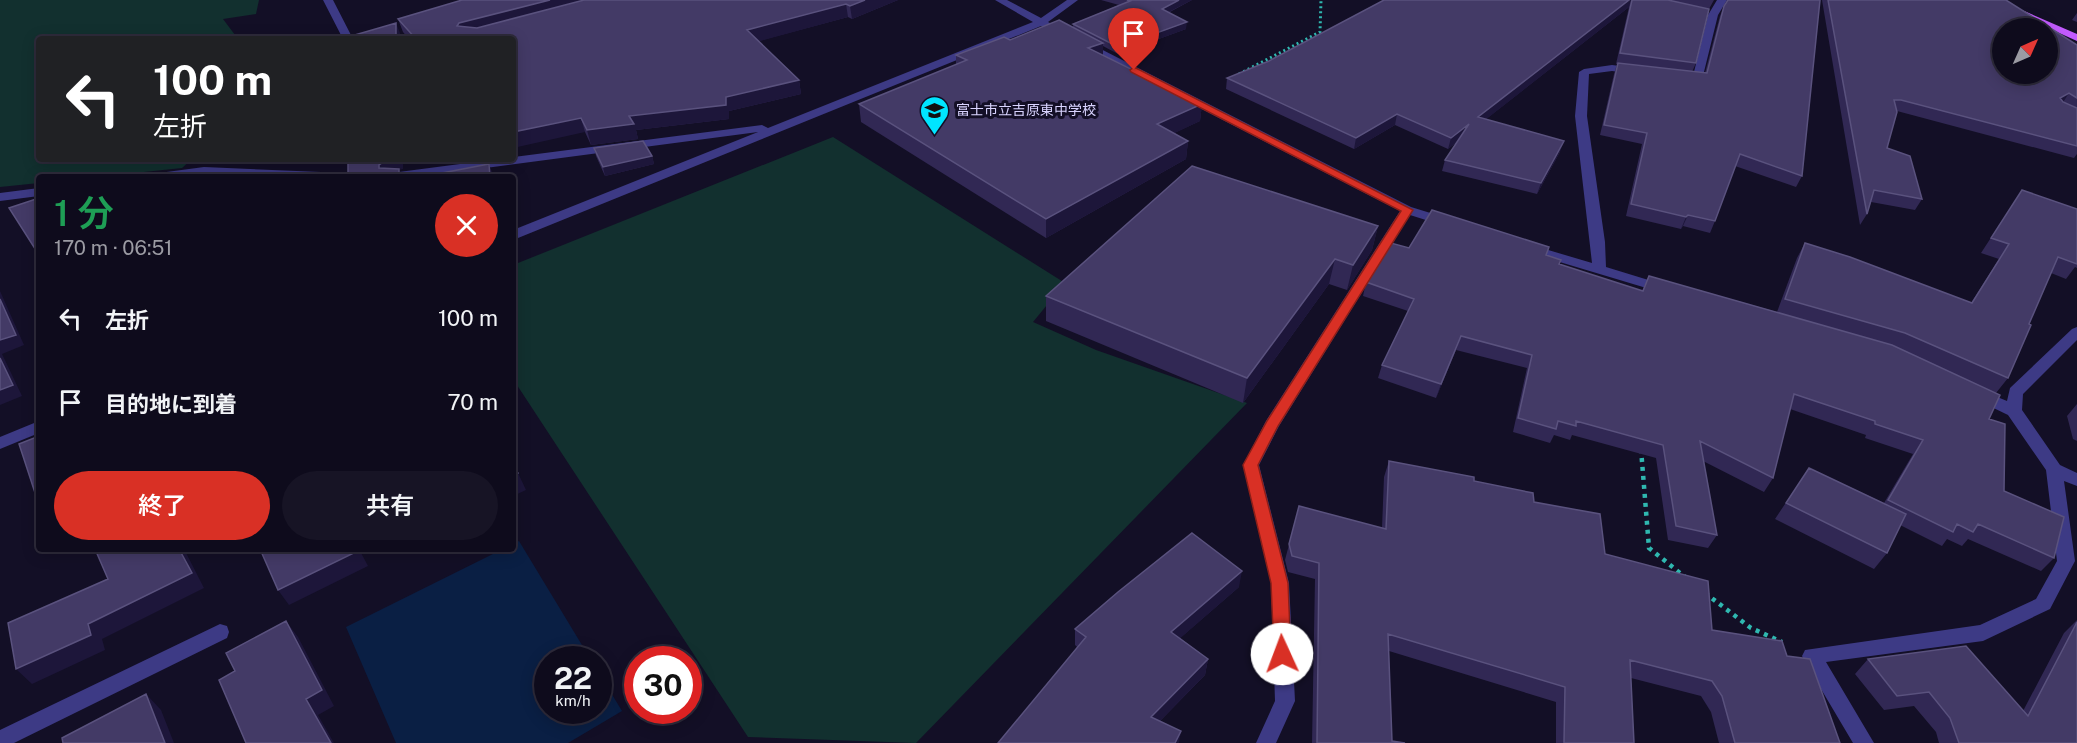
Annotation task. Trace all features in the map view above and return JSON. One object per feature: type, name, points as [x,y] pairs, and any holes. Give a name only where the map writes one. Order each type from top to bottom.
[{"type":"main road","points":[[1991,0],[2077,39]]},
{"type":"street","points":[[328,0],[346,36]]},
{"type":"street","points":[[1000,0],[1407,210],[1464,228]]},
{"type":"street","points":[[516,234],[1041,22],[1073,0]]},
{"type":"street","points":[[1676,77],[1697,80],[1713,15],[1722,0]]},
{"type":"street","points":[[1599,270],[1598,242],[1581,116],[1584,72],[1612,68],[1644,72]]},
{"type":"street","points":[[516,160],[784,125]]},
{"type":"street","points":[[414,174],[504,162]]},
{"type":"street","points":[[182,174],[204,171],[274,174]]},
{"type":"street","points":[[0,197],[36,192]]},
{"type":"street","points":[[1266,743],[1285,701],[1280,583],[1251,465],[1272,425],[1407,210]]},
{"type":"street","points":[[1520,245],[1677,292]]},
{"type":"street","points":[[2014,411],[2015,392],[2077,332]]},
{"type":"street","points":[[1864,743],[1812,656],[1983,633],[2043,604],[2066,561],[2054,469],[2014,411],[1962,387]]},
{"type":"street","points":[[0,443],[36,428]]},
{"type":"street","points":[[2054,469],[2077,480]]},
{"type":"street","points":[[0,740],[220,632]]},
{"type":"path","points":[[1191,99],[1320,32],[1321,0]]},
{"type":"path","points":[[1641,448],[1649,548],[1695,584]]},
{"type":"path","points":[[1704,592],[1751,628],[1812,656]]},
{"type":"green space","points":[[0,0],[259,0],[256,14],[223,19],[236,36],[36,36],[36,162],[189,162],[182,168],[125,174],[36,174],[36,183],[0,187]]},
{"type":"green space","points":[[833,137],[1065,283],[1033,322],[1096,350],[1247,403],[916,743],[748,737],[702,667],[702,646],[688,646],[516,384],[516,264]]},
{"type":"water","points":[[519,541],[583,646],[534,646],[534,724],[600,724],[568,743],[396,743],[346,627],[497,552],[516,552],[516,542]]},
{"type":"water","points":[[612,694],[622,711],[612,717]]},
{"type":"building","points":[[462,0],[550,0],[459,23],[457,26],[477,28],[584,0],[865,0],[850,6],[846,4],[747,30],[799,80],[726,97],[726,105],[629,116],[634,124],[587,130],[581,118],[516,131],[516,36],[413,36],[398,19]]},
{"type":"building","points":[[1127,0],[1179,0],[1162,9],[1187,22],[1118,47],[1073,24],[1130,1]]},
{"type":"building","points":[[1384,0],[1629,0],[1478,117],[1564,141],[1541,183],[1445,160],[1469,124],[1451,138],[1397,114],[1356,138],[1227,78],[1269,61]]},
{"type":"building","points":[[1632,0],[1668,0],[1709,9],[1696,63],[1620,53]]},
{"type":"building","points":[[1728,0],[1820,0],[1802,176],[1740,154],[1715,221],[1688,215],[1686,217],[1631,204],[1647,133],[1604,125],[1618,63],[1707,73],[1724,6]]},
{"type":"building","points":[[1828,0],[2006,0],[2034,18],[1992,18],[1992,84],[2058,84],[2058,33],[2077,45],[2077,98],[2069,93],[2060,98],[2063,102],[2077,108],[2077,146],[1894,100],[1897,112],[1887,148],[1910,156],[1922,199],[1874,190],[1867,214]]},
{"type":"building","points":[[1059,20],[1103,43],[1088,48],[1202,104],[1157,124],[1188,141],[1046,219],[859,104],[967,60],[956,55],[1004,37],[1010,40]]},
{"type":"building","points":[[396,23],[396,36],[351,36]]},
{"type":"building","points":[[643,141],[652,156],[603,167],[594,148]]},
{"type":"building","points":[[348,162],[384,162],[379,168],[399,169],[399,174],[348,174]]},
{"type":"building","points":[[489,164],[490,174],[437,174]]},
{"type":"building","points":[[1192,166],[1378,226],[1353,265],[1335,259],[1247,378],[1046,296]]},
{"type":"building","points":[[2022,190],[2077,209],[2077,264],[2058,257],[2008,378],[1905,333],[1785,299],[1805,243],[1850,257],[1972,303],[2009,244],[1991,238]]},
{"type":"building","points":[[36,199],[36,250],[9,208]]},
{"type":"building","points":[[1432,210],[1549,247],[1546,255],[1561,260],[1559,264],[1643,291],[1649,276],[1892,345],[2000,395],[1989,419],[2005,424],[2004,491],[2064,517],[2054,558],[1978,524],[1973,532],[1957,524],[1953,532],[1888,500],[1923,440],[1794,394],[1773,478],[1700,441],[1717,535],[1676,526],[1663,445],[1576,421],[1576,426],[1558,421],[1556,429],[1518,418],[1532,355],[1461,336],[1441,384],[1382,365],[1414,299],[1366,282],[1391,243],[1409,248]]},
{"type":"building","points":[[0,299],[16,335],[0,340]]},
{"type":"building","points":[[0,358],[13,385],[0,390]]},
{"type":"building","points":[[36,437],[36,496],[19,444]]},
{"type":"building","points":[[1389,461],[1474,477],[1474,481],[1533,493],[1534,502],[1600,514],[1605,554],[1708,581],[1712,630],[1782,641],[1787,656],[1810,659],[1840,743],[1735,743],[1722,696],[1712,681],[1630,660],[1634,743],[1564,743],[1565,687],[1388,634],[1392,741],[1405,743],[1317,743],[1319,563],[1292,556],[1289,544],[1299,506],[1386,529]]},
{"type":"building","points":[[1809,468],[1906,514],[1887,553],[1786,503]]},
{"type":"building","points":[[1192,533],[1242,571],[1171,632],[1208,659],[1151,717],[1181,731],[1175,743],[998,743],[1086,637],[1075,629]]},
{"type":"building","points":[[96,552],[181,552],[192,573],[88,624],[91,635],[16,669],[8,623],[108,579]]},
{"type":"building","points":[[261,552],[356,552],[278,590]]},
{"type":"building","points":[[286,621],[322,690],[306,699],[331,743],[246,743],[219,680],[235,671],[226,653]]},
{"type":"building","points":[[2077,622],[2077,743],[1959,743],[1950,718],[1929,692],[1897,696],[1868,659],[1966,646],[2028,716]]},
{"type":"building","points":[[146,694],[165,743],[63,743],[62,738]]},
{"type":"place","name":"富士市立吉原東中学校","points":[[935,136]]},
{"type":"route","points":[[1134,70],[1407,210],[1272,425],[1251,465],[1266,534],[1280,583],[1282,654]]}]
